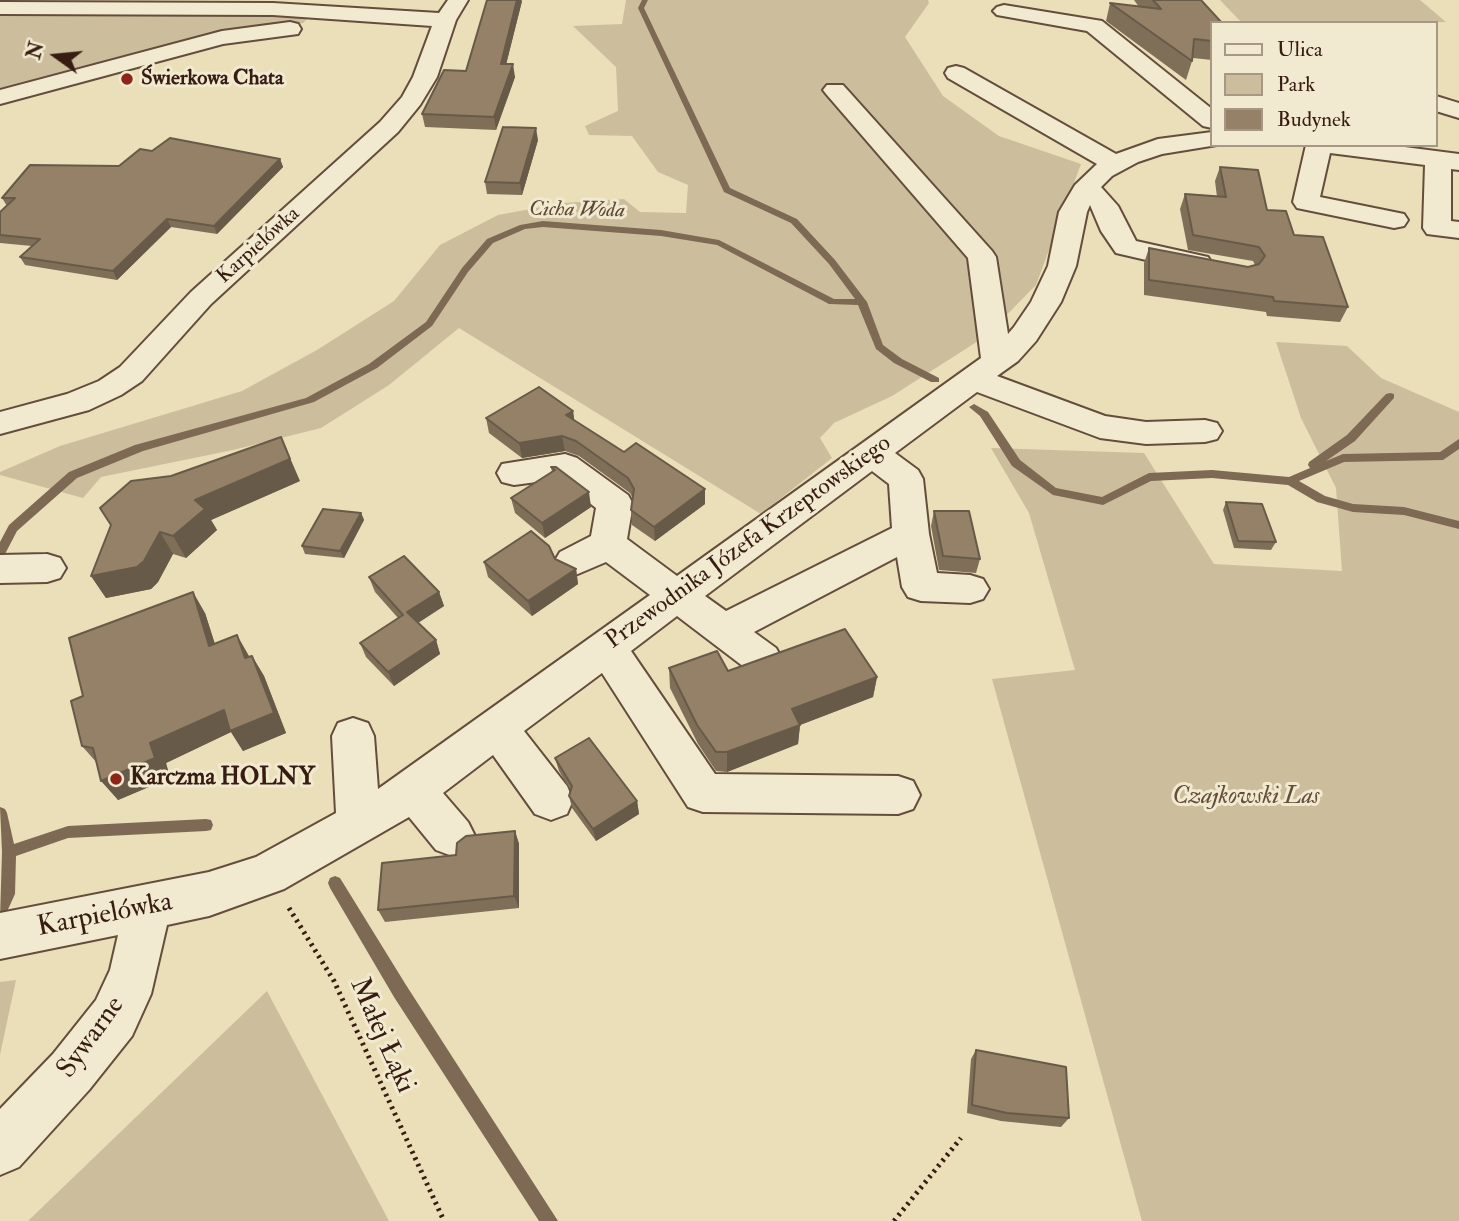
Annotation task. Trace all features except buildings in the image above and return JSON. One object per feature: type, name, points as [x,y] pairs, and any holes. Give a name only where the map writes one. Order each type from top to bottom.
[{"type":"street","points":[[1080,4],[1094,26],[1210,119]]},
{"type":"street","points":[[0,8],[273,5],[345,13],[452,10]]},
{"type":"street","name":"Karpielówka","points":[[0,424],[78,402],[110,388],[131,374],[201,298],[389,127],[412,100],[425,78],[452,10]]},
{"type":"street","points":[[1004,11],[1094,26]]},
{"type":"street","points":[[0,97],[222,38],[271,33],[331,22],[345,13]]},
{"type":"street","points":[[956,73],[1115,164]]},
{"type":"street","points":[[835,90],[982,257],[985,371],[1100,427],[1146,433],[1205,430]]},
{"type":"street","points":[[1438,104],[1459,111]]},
{"type":"street","name":"Przewodnika Józefa Krzeptowskiego","points":[[209,894],[268,874],[359,824],[413,790],[985,371],[1025,334],[1046,302],[1062,266],[1073,212],[1091,181],[1115,164],[1158,146],[1210,139]]},
{"type":"street","points":[[1319,147],[1306,202],[1394,220]]},
{"type":"street","points":[[1342,147],[1448,160],[1437,228],[1459,230]]},
{"type":"street","points":[[1084,191],[1094,194],[1105,206],[1125,247],[1163,257],[1229,268]]},
{"type":"street","points":[[871,453],[906,479],[911,534],[921,587],[970,589]]},
{"type":"street","points":[[514,473],[565,466],[615,503],[608,544]]},
{"type":"street","points":[[723,630],[911,534]]},
{"type":"street","points":[[608,544],[762,659]]},
{"type":"street","points":[[573,562],[608,544]]},
{"type":"street","points":[[607,647],[703,793],[898,795]]},
{"type":"street","points":[[497,728],[551,800]]},
{"type":"street","points":[[353,736],[359,824]]},
{"type":"street","points":[[413,790],[452,836]]},
{"type":"street","name":"Karpielówka","points":[[16,933],[147,909],[209,894]]},
{"type":"street","name":"Sywarne","points":[[0,1148],[71,1072],[114,1018],[134,970],[147,909]]},
{"type":"path","name":"Małej Łąki","points":[[268,874],[334,981],[444,1221]]},
{"type":"path","points":[[894,1221],[961,1138]]},
{"type":"green space","points":[[0,0],[21,0],[5,13],[267,13],[309,17],[303,23],[0,93]]},
{"type":"green space","points":[[626,0],[928,0],[929,3],[905,37],[943,96],[999,136],[1081,164],[1036,285],[986,336],[892,396],[834,423],[820,438],[832,458],[761,514],[459,328],[389,385],[321,428],[233,450],[101,477],[83,498],[0,475],[0,472],[60,446],[242,391],[317,350],[394,301],[440,245],[498,215],[563,203],[624,199],[640,212],[686,213],[688,185],[658,172],[632,136],[589,135],[585,126],[618,111],[616,67],[573,26],[622,24]]},
{"type":"green space","points":[[1220,0],[1420,0],[1446,22],[1438,21],[1240,21]]},
{"type":"green space","name":"Czajkowski Las","points":[[1276,342],[1347,346],[1381,378],[1459,412],[1459,1221],[1142,1221],[992,679],[1075,670],[1029,513],[991,448],[1144,453],[1214,564],[1342,571],[1336,488],[1301,418]]},
{"type":"green space","points":[[16,980],[0,1055],[0,982]]},
{"type":"green space","points":[[267,991],[389,1221],[28,1221]]},
{"type":"waterway","name":"Cicha Woda","points":[[645,0],[641,8],[727,190],[794,221],[832,262],[862,302]]},
{"type":"waterway","name":"Cicha Woda","points":[[0,553],[13,528],[73,475],[139,448],[310,400],[373,366],[429,324],[465,270],[490,241],[523,227],[543,224],[661,233],[719,243],[832,302],[862,302]]},
{"type":"waterway","points":[[862,302],[879,347],[898,361],[935,380]]},
{"type":"waterway","points":[[1313,465],[1351,438],[1390,396]]},
{"type":"waterway","points":[[974,407],[984,414],[1016,463],[1053,491],[1103,501],[1149,477],[1212,474],[1290,481]]},
{"type":"waterway","points":[[1290,481],[1343,458],[1443,456],[1459,443]]},
{"type":"waterway","points":[[1290,481],[1321,499],[1353,508],[1404,511],[1459,525]]},
{"type":"waterway","name":"Cicha Woda","points":[[0,813],[9,852]]},
{"type":"waterway","points":[[9,852],[68,832],[206,825]]},
{"type":"waterway","name":"Cicha Woda","points":[[0,911],[8,894],[9,852]]},
{"type":"waterway","points":[[335,883],[400,991],[549,1221]]},
{"type":"place","name":"Świerkowa Chata","points":[[127,79]]},
{"type":"place","name":"Karczma HOLNY","points":[[116,779]]}]
